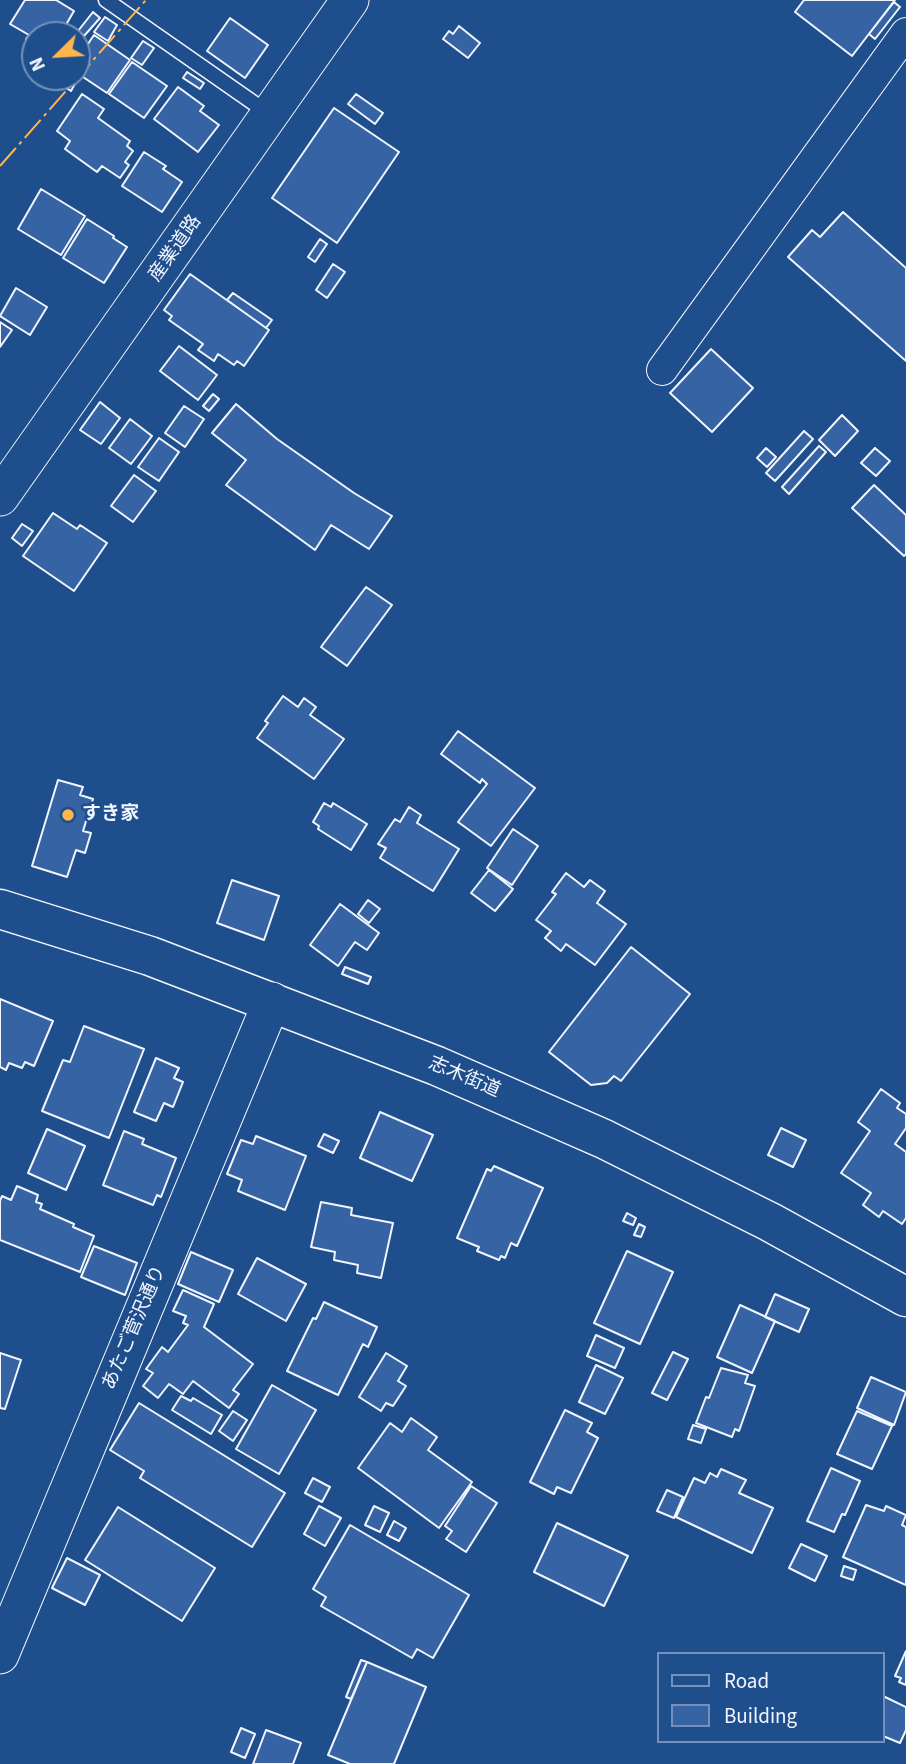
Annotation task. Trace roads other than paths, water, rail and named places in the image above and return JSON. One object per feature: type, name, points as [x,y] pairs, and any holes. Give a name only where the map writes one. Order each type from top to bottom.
[{"type":"main road","name":"志木街道","points":[[0,909],[150,956],[438,1066],[604,1139],[770,1222],[906,1297]]},
{"type":"street","name":"産業道路","points":[[0,497],[350,0]]},
{"type":"street","points":[[662,370],[906,33]]},
{"type":"street","name":"あたご菅沢通り","points":[[0,1655],[272,1001]]},
{"type":"lane","points":[[106,0],[270,114]]},
{"type":"place","name":"すき家","points":[[68,815]]}]
